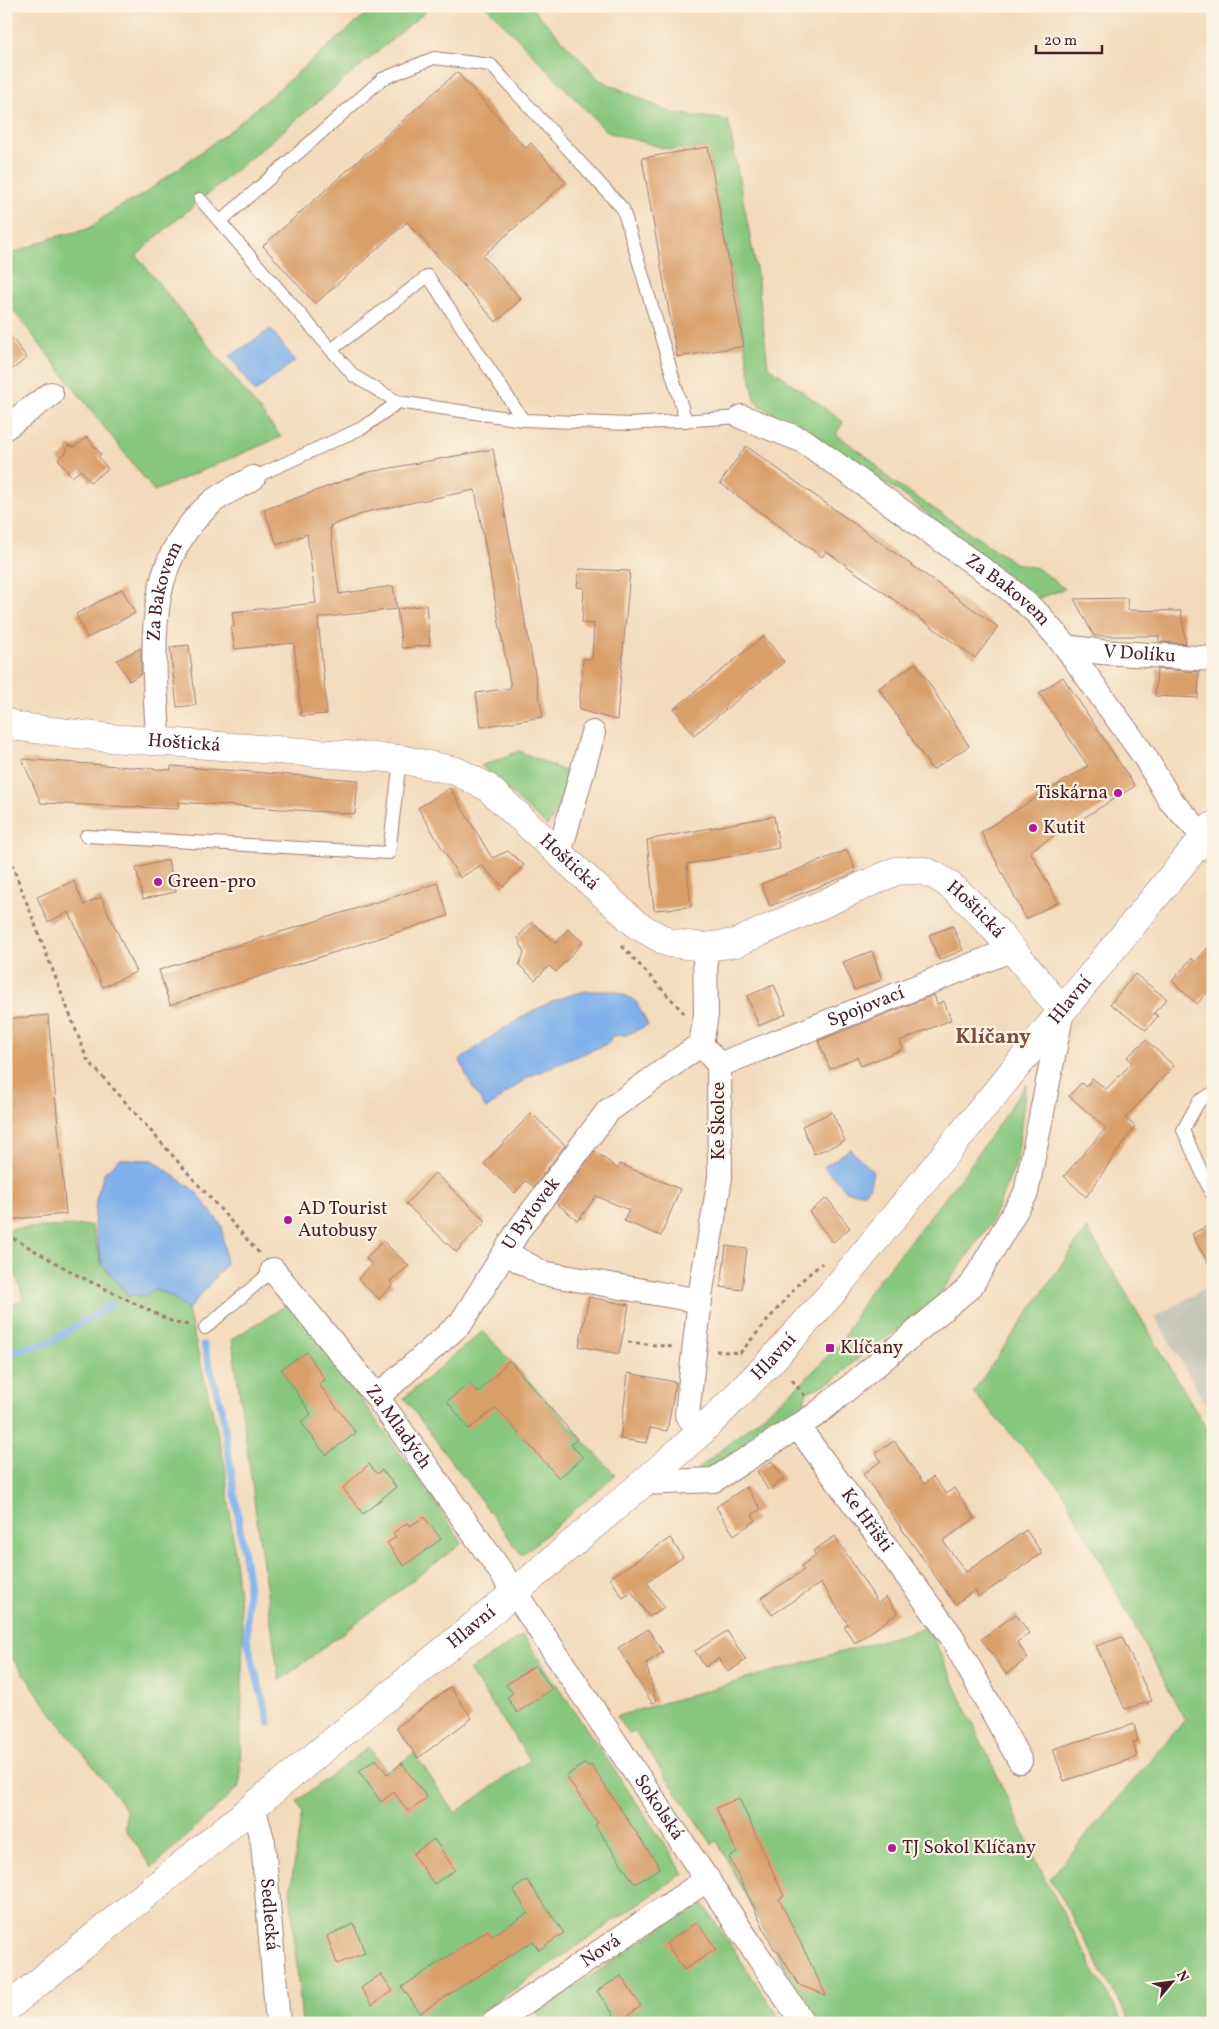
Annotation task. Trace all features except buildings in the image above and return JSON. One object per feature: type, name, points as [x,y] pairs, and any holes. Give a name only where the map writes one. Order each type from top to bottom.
[{"type":"main road","name":"Hoštická","points":[[10,728],[400,759],[456,771],[487,787],[637,925],[669,943],[705,947],[736,943],[896,871],[923,871],[952,885],[1013,949],[1062,1011]]},
{"type":"main road","name":"Hlavní","points":[[6,2009],[514,1593],[701,1432],[772,1360],[831,1294],[1062,1011],[1210,836]]},
{"type":"street","points":[[6,426],[51,394]]},
{"type":"street","name":"Za Bakovem","points":[[742,417],[804,441],[1007,587],[1038,614],[1066,646],[1145,758],[1170,800],[1210,836]]},
{"type":"street","name":"Za Bakovem","points":[[158,741],[154,628],[162,578],[174,546],[191,522],[212,502],[253,478]]},
{"type":"street","name":"V Dolíku","points":[[1066,646],[1102,652],[1213,659]]},
{"type":"street","points":[[559,854],[593,733]]},
{"type":"street","points":[[700,1044],[706,1015],[705,947]]},
{"type":"street","name":"Spojovací","points":[[719,1066],[1013,949]]},
{"type":"street","points":[[644,1483],[714,1480],[798,1427],[971,1286],[1026,1193],[1062,1011]]},
{"type":"street","name":"Ke Školce","points":[[700,1044],[719,1066],[720,1178],[700,1301],[688,1415],[701,1432]]},
{"type":"street","name":"U Bytovek","points":[[377,1397],[461,1323],[520,1228],[608,1111],[700,1044]]},
{"type":"street","points":[[506,1253],[542,1273],[700,1301]]},
{"type":"street","name":"Za Mladých","points":[[273,1270],[377,1397],[514,1593]]},
{"type":"street","name":"Ke Hřišti","points":[[798,1427],[952,1637],[1020,1761]]},
{"type":"street","name":"Sokolská","points":[[514,1593],[803,2023]]},
{"type":"street","name":"Sedlecká","points":[[253,1807],[263,1843],[278,2023]]},
{"type":"street","name":"Nová","points":[[494,2023],[523,2015],[708,1880]]},
{"type":"lane","points":[[221,221],[382,79],[434,58],[491,65],[623,209],[686,420]]},
{"type":"lane","points":[[200,199],[354,376],[398,402],[523,420],[630,424],[742,417]]},
{"type":"lane","points":[[331,350],[428,276],[523,420]]},
{"type":"lane","points":[[253,478],[364,426],[398,402]]},
{"type":"lane","points":[[86,836],[389,853],[400,759]]},
{"type":"lane","points":[[1211,1193],[1183,1130],[1199,1101],[1213,1093]]},
{"type":"lane","points":[[204,1328],[273,1270]]},
{"type":"path","points":[[6,849],[87,1060],[273,1270]]},
{"type":"path","points":[[616,940],[684,1014],[700,1044]]},
{"type":"path","points":[[6,1234],[77,1275],[175,1323],[204,1328]]},
{"type":"shaded area","points":[[1213,1284],[1213,1416],[1155,1317]]},
{"type":"green space","points":[[375,6],[432,6],[154,239],[137,256],[281,437],[154,491],[6,301],[6,256],[51,238],[88,229],[112,211],[142,195],[231,130]]},
{"type":"green space","points":[[486,6],[530,6],[600,80],[672,113],[728,120],[757,274],[768,366],[843,422],[836,434],[869,458],[891,480],[1015,563],[1037,568],[1065,589],[1036,599],[901,493],[755,402],[708,147],[671,150],[607,132]]},
{"type":"green space","points":[[519,751],[567,772],[563,801],[547,826],[481,766]]},
{"type":"green space","points":[[1026,1084],[1017,1161],[991,1223],[933,1304],[861,1356],[834,1380],[807,1392],[803,1406],[703,1474],[696,1471],[804,1381],[842,1341],[866,1296],[967,1170]]},
{"type":"green space","points":[[91,1225],[102,1264],[172,1297],[188,1310],[225,1465],[243,1634],[240,1786],[152,1868],[125,1828],[126,1811],[117,1797],[6,1650],[6,1308],[24,1299],[6,1245],[6,1229]]},
{"type":"green space","points":[[1087,1228],[1213,1439],[1213,2023],[1131,2023],[1050,1878],[1185,1720],[1062,1490],[973,1392]]},
{"type":"green space","points":[[290,1303],[426,1488],[462,1543],[279,1681],[232,1339]]},
{"type":"green space","points":[[483,1331],[615,1475],[522,1555],[404,1398]]},
{"type":"green space","name":"TJ Sokol Klíčany","points":[[928,1627],[1045,1879],[1123,2023],[817,2023],[774,1949],[717,1841],[712,1844],[635,1732],[629,1734],[617,1716]]},
{"type":"green space","points":[[523,1635],[684,1873],[465,2023],[302,2023],[290,1892],[302,1811],[297,1801],[369,1747],[387,1773],[414,1753],[455,1813],[530,1760],[469,1670]]},
{"type":"green space","points":[[701,1901],[783,2023],[544,2023],[537,2012]]},
{"type":"water","points":[[271,329],[295,361],[255,392],[230,356]]},
{"type":"water","points":[[586,991],[615,991],[635,1000],[648,1025],[626,1035],[611,1036],[609,1043],[528,1077],[486,1109],[468,1079],[460,1060],[520,1018],[552,1002]]},
{"type":"water","points":[[850,1149],[873,1171],[870,1185],[865,1192],[848,1192],[824,1167]]},
{"type":"water","points":[[120,1159],[153,1160],[195,1191],[222,1226],[226,1264],[188,1310],[172,1297],[155,1289],[145,1296],[128,1295],[102,1264],[94,1224],[96,1200],[104,1173]]},
{"type":"waterway","points":[[6,1353],[49,1343],[112,1304]]},
{"type":"waterway","points":[[204,1345],[222,1410],[248,1581],[247,1640],[269,1723]]},
{"type":"place","name":"Tiskárna","points":[[1118,793]]},
{"type":"place","name":"Kutit","points":[[1033,828]]},
{"type":"place","name":"Green-pro","points":[[158,882]]},
{"type":"place","name":"AD Tourist Autobusy","points":[[288,1220]]},
{"type":"place","name":"Klíčany","points":[[830,1348]]},
{"type":"place","name":"TJ Sokol Klíčany","points":[[892,1848]]},
{"type":"district","name":"Klíčany","points":[[993,1037]]}]
